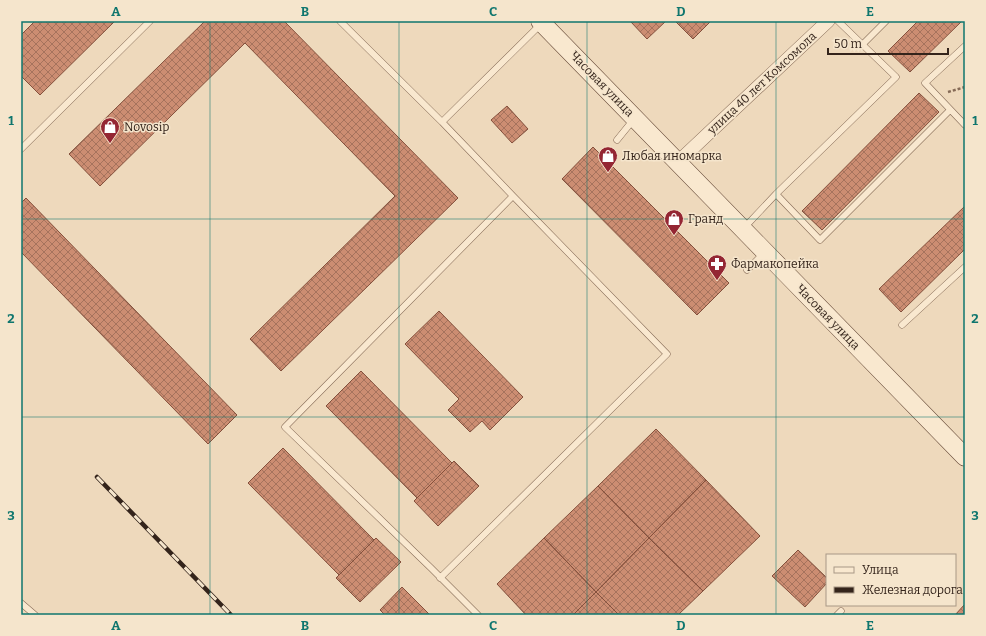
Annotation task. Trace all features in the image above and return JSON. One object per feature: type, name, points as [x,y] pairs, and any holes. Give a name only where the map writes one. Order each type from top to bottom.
[{"type":"main road","name":"Часовая улица","points":[[542,22],[965,457]]},
{"type":"street","name":"улица 40 лет Комсомола","points":[[678,162],[828,21]]},
{"type":"lane","points":[[21,149],[150,21]]},
{"type":"lane","points":[[340,21],[442,122],[668,354],[440,578]]},
{"type":"lane","points":[[743,230],[776,194],[896,77],[838,21]]},
{"type":"lane","points":[[862,44],[886,21]]},
{"type":"lane","points":[[442,122],[542,22]]},
{"type":"lane","points":[[965,46],[925,84],[965,125]]},
{"type":"lane","points":[[776,194],[820,240],[950,110]]},
{"type":"lane","points":[[617,140],[635,118]]},
{"type":"lane","points":[[478,615],[285,427],[513,196]]},
{"type":"lane","points":[[747,270],[765,252]]},
{"type":"lane","points":[[902,325],[965,267]]},
{"type":"lane","points":[[21,603],[34,615]]},
{"type":"path","points":[[936,96],[965,87]]},
{"type":"building","points":[[35,21],[115,21],[40,95],[21,76],[21,35]]},
{"type":"building","points":[[205,21],[284,21],[458,198],[281,371],[250,339],[395,196],[245,43],[100,186],[69,154]]},
{"type":"building","points":[[630,21],[666,21],[647,39]]},
{"type":"building","points":[[675,21],[711,21],[693,39]]},
{"type":"building","points":[[918,21],[962,21],[910,72],[888,51]]},
{"type":"building","points":[[919,93],[939,112],[822,230],[802,211]]},
{"type":"building","points":[[507,106],[528,129],[512,143],[491,120]]},
{"type":"building","points":[[593,147],[729,283],[697,315],[562,179]]},
{"type":"building","points":[[26,198],[237,415],[208,444],[21,252],[21,203]]},
{"type":"building","points":[[965,206],[965,249],[901,312],[879,289]]},
{"type":"building","points":[[439,311],[523,397],[490,430],[482,421],[470,432],[448,410],[459,399],[405,344]]},
{"type":"building","points":[[361,371],[452,463],[417,498],[326,406]]},
{"type":"building","points":[[656,429],[706,480],[649,538],[598,486]]},
{"type":"building","points":[[283,448],[374,540],[339,575],[248,483]]},
{"type":"building","points":[[454,461],[479,486],[438,526],[414,501]]},
{"type":"building","points":[[706,480],[760,536],[703,591],[649,538]]},
{"type":"building","points":[[598,486],[649,538],[596,592],[544,538]]},
{"type":"building","points":[[376,538],[401,562],[360,602],[336,578]]},
{"type":"building","points":[[544,538],[596,592],[573,615],[526,615],[497,584]]},
{"type":"building","points":[[649,538],[703,591],[678,615],[619,615],[596,592]]},
{"type":"building","points":[[798,550],[826,577],[826,584],[805,607],[772,576]]},
{"type":"building","points":[[402,587],[430,615],[385,615],[380,610]]},
{"type":"building","points":[[596,592],[619,615],[573,615]]},
{"type":"building","points":[[965,604],[965,615],[955,615]]},
{"type":"railway","points":[[97,477],[231,615]]},
{"type":"place","name":"Novosip","points":[[110,144]]},
{"type":"place","name":"Любая иномарка","points":[[608,173]]},
{"type":"place","name":"Гранд","points":[[674,236]]},
{"type":"place","name":"Фармакопейка","points":[[717,281]]}]
